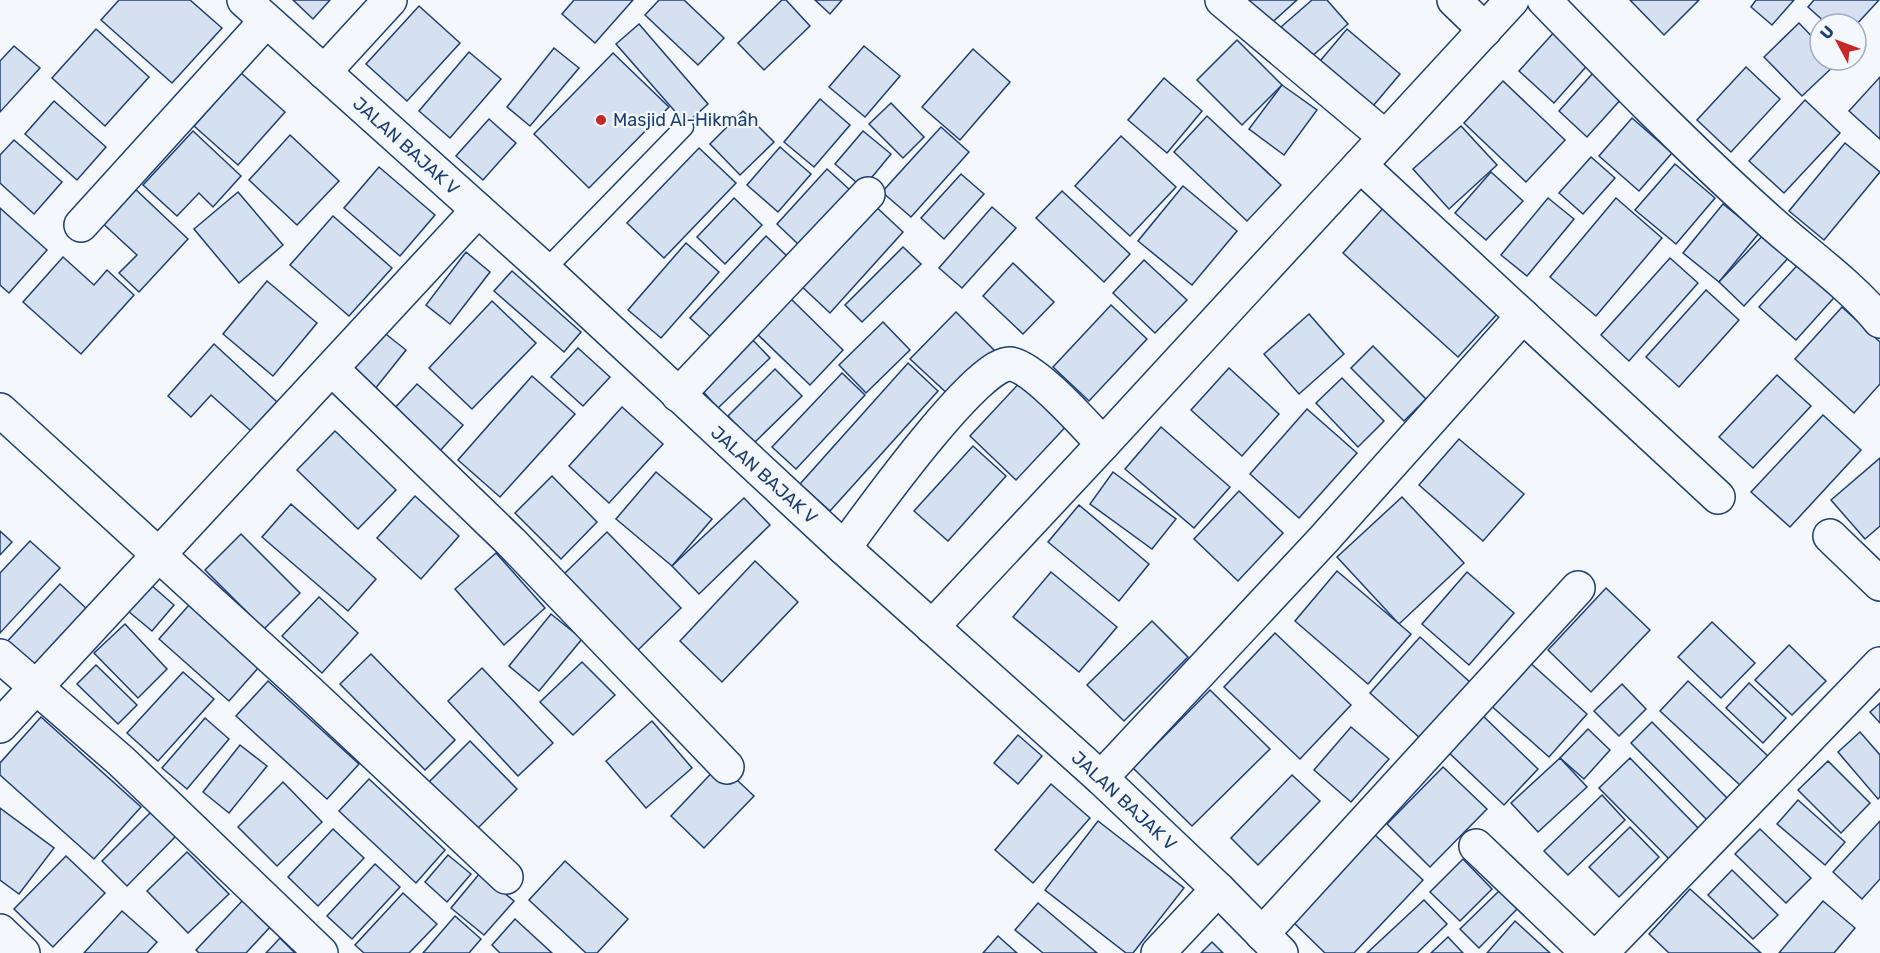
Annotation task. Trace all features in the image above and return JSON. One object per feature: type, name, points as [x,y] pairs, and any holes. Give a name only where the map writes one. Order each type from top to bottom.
[{"type":"street","points":[[324,72],[390,0]]},
{"type":"street","points":[[1222,0],[1385,137]]},
{"type":"street","points":[[1454,0],[1485,30]]},
{"type":"street","points":[[932,627],[1512,0]]},
{"type":"street","points":[[1544,0],[1680,138],[1766,218],[1857,297],[1880,321]]},
{"type":"street","points":[[81,225],[255,11]]},
{"type":"street","name":"JALAN BAJAK V","points":[[255,11],[545,270],[844,548],[1101,778],[1272,943]]},
{"type":"street","points":[[1360,165],[1718,497]]},
{"type":"street","points":[[678,395],[868,194]]},
{"type":"street","points":[[0,726],[478,210]]},
{"type":"street","points":[[1101,778],[1324,539],[1523,316]]},
{"type":"street","points":[[844,548],[919,448],[979,381],[999,365],[1017,366],[1038,379],[1103,444]]},
{"type":"street","points":[[332,369],[511,542],[727,767]]},
{"type":"street","points":[[0,410],[309,692],[506,877]]},
{"type":"street","points":[[1830,536],[1880,584]]},
{"type":"street","points":[[1272,943],[1578,588]]},
{"type":"street","points":[[0,656],[121,761],[321,953]]},
{"type":"street","points":[[1601,953],[1880,664]]},
{"type":"street","points":[[1476,846],[1588,953]]},
{"type":"street","points":[[1158,953],[1218,889]]},
{"type":"street","points":[[0,931],[23,953]]},
{"type":"lane","points":[[545,270],[684,127]]},
{"type":"building","points":[[119,0],[190,0],[222,28],[172,83],[101,20]]},
{"type":"building","points":[[293,0],[330,0],[313,19]]},
{"type":"building","points":[[574,0],[633,0],[595,43],[562,14]]},
{"type":"building","points":[[659,0],[684,0],[724,38],[698,65],[645,15]]},
{"type":"building","points":[[782,0],[786,0],[810,26],[764,70],[738,43]]},
{"type":"building","points":[[815,0],[842,0],[830,14]]},
{"type":"building","points":[[1242,0],[1297,0],[1267,27]]},
{"type":"building","points":[[1312,0],[1327,0],[1348,24],[1309,59],[1281,27]]},
{"type":"building","points":[[1630,0],[1699,0],[1664,35]]},
{"type":"building","points":[[1756,0],[1794,0],[1772,25],[1751,7]]},
{"type":"building","points":[[1814,0],[1879,0],[1868,12],[1814,12],[1808,7]]},
{"type":"building","points":[[419,6],[460,43],[407,101],[366,64]]},
{"type":"building","points":[[1799,23],[1808,32],[1808,72],[1827,72],[1802,96],[1764,57]]},
{"type":"building","points":[[639,24],[708,104],[686,124],[616,44]]},
{"type":"building","points":[[96,29],[149,77],[105,126],[52,78]]},
{"type":"building","points":[[1347,29],[1400,74],[1368,112],[1315,67]]},
{"type":"building","points":[[1557,29],[1592,60],[1554,103],[1519,71]]},
{"type":"building","points":[[1237,40],[1282,85],[1242,125],[1197,80]]},
{"type":"building","points":[[14,46],[40,68],[0,112],[0,61]]},
{"type":"building","points":[[864,46],[900,76],[865,117],[829,87]]},
{"type":"building","points":[[554,48],[579,68],[530,126],[507,107]]},
{"type":"building","points":[[973,49],[1010,82],[960,140],[922,107]]},
{"type":"building","points":[[469,52],[501,79],[450,138],[419,111]]},
{"type":"building","name":"Masjid Al-Hikmah","points":[[613,53],[669,107],[589,188],[534,134]]},
{"type":"building","points":[[1746,67],[1780,99],[1731,152],[1697,120]]},
{"type":"building","points":[[241,73],[285,112],[238,165],[194,126]]},
{"type":"building","points":[[1593,73],[1622,98],[1587,137],[1559,111]]},
{"type":"building","points":[[1880,77],[1880,139],[1849,111]]},
{"type":"building","points":[[1164,78],[1202,111],[1167,153],[1128,120]]},
{"type":"building","points":[[1503,81],[1565,140],[1526,182],[1464,123]]},
{"type":"building","points":[[1282,85],[1317,110],[1284,155],[1249,129]]},
{"type":"building","points":[[820,99],[850,125],[814,167],[784,142]]},
{"type":"building","points":[[1805,100],[1840,133],[1784,193],[1749,161]]},
{"type":"building","points":[[54,101],[106,147],[77,180],[25,134]]},
{"type":"building","points":[[891,103],[924,137],[903,158],[869,124]]},
{"type":"building","points":[[743,111],[774,142],[740,175],[710,144]]},
{"type":"building","points":[[1207,116],[1281,185],[1247,221],[1174,152]]},
{"type":"building","points":[[1632,118],[1672,153],[1639,191],[1599,156]]},
{"type":"building","points":[[489,119],[516,143],[483,180],[456,156]]},
{"type":"building","points":[[1461,126],[1497,165],[1449,209],[1413,169]]},
{"type":"building","points":[[941,127],[969,152],[911,217],[882,192]]},
{"type":"building","points":[[193,131],[241,176],[213,207],[199,193],[177,216],[143,185]]},
{"type":"building","points":[[863,131],[891,154],[863,188],[835,164]]},
{"type":"building","points":[[290,135],[339,181],[297,225],[249,180]]},
{"type":"building","points":[[1121,136],[1176,187],[1130,236],[1075,186]]},
{"type":"building","points":[[14,140],[62,182],[34,214],[0,183],[0,155]]},
{"type":"building","points":[[1845,143],[1880,172],[1824,240],[1789,211]]},
{"type":"building","points":[[780,147],[811,174],[778,212],[747,185]]},
{"type":"building","points":[[699,148],[736,183],[664,258],[627,223]]},
{"type":"building","points":[[1591,157],[1615,178],[1583,214],[1559,193]]},
{"type":"building","points":[[1675,164],[1715,198],[1676,244],[1635,210]]},
{"type":"building","points":[[379,167],[435,215],[400,256],[344,208]]},
{"type":"building","points":[[827,169],[850,190],[799,245],[777,224]]},
{"type":"building","points":[[1491,172],[1523,201],[1486,240],[1455,213]]},
{"type":"building","points":[[961,174],[984,194],[944,239],[921,218]]},
{"type":"building","points":[[132,186],[188,239],[139,292],[119,273],[137,255],[99,220]]},
{"type":"building","points":[[1183,186],[1237,231],[1192,285],[1138,241]]},
{"type":"building","points":[[1062,191],[1130,254],[1104,282],[1036,218]]},
{"type":"building","points":[[238,192],[283,245],[239,283],[194,229]]},
{"type":"building","points":[[734,198],[762,225],[725,264],[697,237]]},
{"type":"building","points":[[1548,198],[1574,219],[1527,276],[1501,255]]},
{"type":"building","points":[[1616,198],[1662,238],[1596,316],[1550,277]]},
{"type":"building","points":[[872,203],[903,232],[830,313],[798,283]]},
{"type":"building","points":[[1723,204],[1759,233],[1719,282],[1683,253]]},
{"type":"building","points":[[992,207],[1016,228],[962,288],[939,268]]},
{"type":"building","points":[[1384,207],[1499,312],[1458,357],[1343,253]]},
{"type":"building","points":[[0,208],[47,250],[9,293],[0,285]]},
{"type":"building","points":[[333,216],[392,268],[349,316],[290,265]]},
{"type":"building","points":[[1767,231],[1792,254],[1744,306],[1719,282]]},
{"type":"building","points":[[766,236],[788,257],[713,339],[690,318]]},
{"type":"building","points":[[686,243],[719,272],[661,338],[628,310]]},
{"type":"building","points":[[903,247],[921,264],[862,322],[845,305]]},
{"type":"building","points":[[466,252],[490,272],[450,324],[426,305]]},
{"type":"building","points":[[63,257],[94,285],[107,270],[134,295],[81,354],[23,302]]},
{"type":"building","points":[[1670,258],[1698,283],[1629,361],[1601,335]]},
{"type":"building","points":[[1804,258],[1840,291],[1796,340],[1759,307]]},
{"type":"building","points":[[1144,260],[1187,300],[1155,333],[1113,293]]},
{"type":"building","points":[[1013,263],[1054,302],[1023,334],[983,296]]},
{"type":"building","points":[[512,271],[581,332],[564,352],[494,291]]},
{"type":"building","points":[[267,281],[317,323],[273,376],[223,334]]},
{"type":"building","points":[[1706,290],[1739,320],[1679,387],[1646,357]]},
{"type":"building","points":[[786,294],[843,350],[810,385],[752,329]]},
{"type":"building","points":[[492,301],[536,343],[472,409],[429,368]]},
{"type":"building","points":[[1111,305],[1147,339],[1089,401],[1053,367]]},
{"type":"building","points":[[1842,307],[1880,342],[1880,384],[1854,413],[1795,359]]},
{"type":"building","points":[[956,312],[995,351],[951,397],[910,359]]},
{"type":"building","points":[[1309,314],[1344,354],[1299,394],[1264,354]]},
{"type":"building","points":[[883,322],[910,350],[866,393],[839,365]]},
{"type":"building","points":[[382,331],[406,350],[375,389],[351,369]]},
{"type":"building","points":[[749,336],[770,358],[718,408],[698,386]]},
{"type":"building","points":[[214,344],[277,402],[251,431],[211,395],[191,417],[168,396]]},
{"type":"building","points":[[1373,346],[1426,399],[1404,421],[1351,368]]},
{"type":"building","points":[[578,348],[610,377],[583,406],[551,377]]},
{"type":"building","points":[[908,363],[938,391],[830,511],[800,484]]},
{"type":"building","points":[[1229,368],[1279,414],[1242,456],[1191,410]]},
{"type":"building","points":[[775,369],[802,396],[754,443],[728,416]]},
{"type":"building","points":[[842,373],[865,395],[796,469],[772,447]]},
{"type":"building","points":[[1777,375],[1811,406],[1753,468],[1719,437]]},
{"type":"building","points":[[532,376],[575,414],[500,497],[458,460]]},
{"type":"building","points":[[1025,377],[1071,421],[1016,480],[970,436]]},
{"type":"building","points":[[1342,378],[1384,421],[1358,447],[1316,403]]},
{"type":"building","points":[[417,384],[463,425],[439,452],[393,410]]},
{"type":"building","points":[[622,407],[663,444],[609,503],[569,466]]},
{"type":"building","points":[[1307,409],[1357,453],[1299,518],[1250,474]]},
{"type":"building","points":[[1823,415],[1861,450],[1790,527],[1751,492]]},
{"type":"building","points":[[1161,427],[1230,487],[1194,528],[1125,469]]},
{"type":"building","points":[[335,431],[396,490],[358,529],[297,470]]},
{"type":"building","points":[[1459,439],[1524,494],[1483,541],[1419,485]]},
{"type":"building","points":[[973,446],[1006,476],[948,541],[914,511]]},
{"type":"building","points":[[1880,458],[1880,526],[1865,539],[1831,500]]},
{"type":"building","points":[[656,472],[712,519],[672,566],[616,519]]},
{"type":"building","points":[[1113,472],[1176,519],[1152,549],[1090,504]]},
{"type":"building","points":[[552,476],[597,522],[561,559],[515,513]]},
{"type":"building","points":[[1239,491],[1283,533],[1238,581],[1194,539]]},
{"type":"building","points":[[415,496],[459,536],[421,579],[377,538]]},
{"type":"building","points":[[1402,497],[1464,563],[1399,624],[1337,557]]},
{"type":"building","points":[[744,498],[770,525],[699,594],[672,566]]},
{"type":"building","points":[[291,504],[376,579],[348,611],[262,537]]},
{"type":"building","points":[[1079,505],[1149,564],[1119,601],[1048,542]]},
{"type":"building","points":[[0,531],[12,542],[0,555]]},
{"type":"building","points":[[607,532],[681,608],[637,651],[563,575]]},
{"type":"building","points":[[241,534],[300,593],[264,629],[205,570]]},
{"type":"building","points":[[30,541],[60,568],[0,633],[0,573]]},
{"type":"building","points":[[496,553],[545,608],[504,645],[455,589]]},
{"type":"building","points":[[755,561],[798,602],[722,682],[680,641]]},
{"type":"building","points":[[1337,571],[1411,634],[1368,684],[1295,621]]},
{"type":"building","points":[[1051,572],[1117,627],[1079,672],[1013,617]]},
{"type":"building","points":[[1467,572],[1514,613],[1469,665],[1422,624]]},
{"type":"building","points":[[60,584],[87,609],[31,669],[4,645]]},
{"type":"building","points":[[151,585],[174,605],[152,631],[128,611]]},
{"type":"building","points":[[1606,588],[1650,630],[1591,692],[1548,650]]},
{"type":"building","points":[[319,597],[358,633],[322,673],[282,636]]},
{"type":"building","points":[[189,605],[259,667],[229,701],[159,639]]},
{"type":"building","points":[[551,614],[582,639],[539,691],[509,666]]},
{"type":"building","points":[[1152,621],[1188,657],[1124,721],[1087,685]]},
{"type":"building","points":[[1712,622],[1755,663],[1721,698],[1678,657]]},
{"type":"building","points":[[125,624],[167,669],[138,698],[94,653]]},
{"type":"building","points":[[1275,633],[1351,705],[1300,759],[1224,687]]},
{"type":"building","points":[[1420,637],[1471,683],[1421,739],[1370,693]]},
{"type":"building","points":[[1789,645],[1826,681],[1792,715],[1755,680]]},
{"type":"building","points":[[371,654],[455,740],[425,770],[340,684]]},
{"type":"building","points":[[1527,660],[1587,714],[1549,757],[1488,703]]},
{"type":"building","points":[[582,662],[615,695],[573,735],[540,702]]},
{"type":"building","points":[[96,665],[137,705],[118,724],[77,684]]},
{"type":"building","points":[[482,668],[553,743],[518,776],[448,701]]},
{"type":"building","points":[[183,672],[214,699],[158,761],[127,733]]},
{"type":"building","points":[[268,681],[359,764],[327,799],[236,716]]},
{"type":"building","points":[[1688,681],[1769,757],[1742,787],[1660,711]]},
{"type":"building","points":[[1749,683],[1786,718],[1763,743],[1726,708]]},
{"type":"building","points":[[1622,684],[1646,709],[1619,736],[1594,711]]},
{"type":"building","points":[[1210,690],[1270,749],[1192,826],[1133,768]]},
{"type":"building","points":[[1880,703],[1880,723],[1870,712]]},
{"type":"building","points":[[1481,714],[1538,769],[1504,805],[1446,750]]},
{"type":"building","points":[[41,717],[141,807],[94,859],[0,775],[0,763]]},
{"type":"building","points":[[205,718],[229,739],[187,789],[162,768]]},
{"type":"building","points":[[652,721],[692,768],[646,808],[606,761]]},
{"type":"building","points":[[1652,722],[1729,800],[1708,821],[1631,743]]},
{"type":"building","points":[[1351,727],[1389,759],[1351,802],[1314,770]]},
{"type":"building","points":[[1588,729],[1610,750],[1584,779],[1560,758]]},
{"type":"building","points":[[1860,732],[1880,755],[1880,797],[1878,799],[1838,752]]},
{"type":"building","points":[[1018,735],[1042,756],[1018,784],[994,763]]},
{"type":"building","points":[[470,741],[517,789],[475,831],[427,784]]},
{"type":"building","points":[[240,745],[267,766],[229,813],[203,792]]},
{"type":"building","points":[[1560,758],[1587,787],[1538,832],[1511,803]]},
{"type":"building","points":[[1630,758],[1703,833],[1673,863],[1599,788]]},
{"type":"building","points":[[1828,761],[1870,803],[1841,833],[1798,790]]},
{"type":"building","points":[[720,764],[754,796],[704,848],[671,816]]},
{"type":"building","points":[[1443,767],[1487,809],[1430,867],[1387,824]]},
{"type":"building","points":[[1292,775],[1320,801],[1258,865],[1231,838]]},
{"type":"building","points":[[369,779],[445,850],[416,883],[339,811]]},
{"type":"building","points":[[283,782],[322,822],[277,866],[238,827]]},
{"type":"building","points":[[1051,784],[1090,818],[1033,883],[995,850]]},
{"type":"building","points":[[1602,795],[1625,820],[1568,875],[1544,851]]},
{"type":"building","points":[[1798,800],[1845,842],[1825,865],[1777,824]]},
{"type":"building","points":[[0,808],[54,848],[19,894],[0,880]]},
{"type":"building","points":[[152,811],[176,836],[127,886],[102,861]]},
{"type":"building","points":[[1098,821],[1184,888],[1133,953],[1126,953],[1045,890]]},
{"type":"building","points":[[1880,821],[1880,879],[1862,899],[1833,872]]},
{"type":"building","points":[[1630,827],[1659,857],[1619,897],[1589,867]]},
{"type":"building","points":[[333,829],[364,858],[318,906],[288,877]]},
{"type":"building","points":[[1760,829],[1811,878],[1786,903],[1735,854]]},
{"type":"building","points":[[1375,835],[1423,880],[1354,953],[1325,953],[1293,922]]},
{"type":"building","points":[[187,852],[229,894],[188,933],[147,891]]},
{"type":"building","points":[[448,855],[471,874],[447,902],[425,882]]},
{"type":"building","points":[[66,856],[105,893],[53,947],[14,909]]},
{"type":"building","points":[[1463,859],[1492,889],[1460,921],[1430,892]]},
{"type":"building","points":[[565,861],[628,919],[597,953],[586,953],[529,900]]},
{"type":"building","points":[[375,864],[400,887],[352,939],[327,916]]},
{"type":"building","points":[[1732,870],[1778,915],[1753,939],[1708,895]]},
{"type":"building","points":[[480,873],[514,901],[484,935],[451,908]]},
{"type":"building","points":[[1690,889],[1761,953],[1669,953],[1649,934]]},
{"type":"building","points":[[1500,890],[1518,908],[1479,948],[1460,929]]},
{"type":"building","points":[[403,893],[437,924],[409,953],[364,953],[355,945]]},
{"type":"building","points":[[243,900],[271,926],[246,953],[199,953],[196,950]]},
{"type":"building","points":[[1424,900],[1447,924],[1417,953],[1367,953]]},
{"type":"building","points":[[1823,901],[1855,928],[1834,953],[1779,953]]},
{"type":"building","points":[[1038,903],[1097,953],[1043,953],[1015,930]]},
{"type":"building","points":[[122,911],[157,942],[147,953],[84,953]]},
{"type":"building","points":[[455,916],[481,939],[469,953],[423,953]]},
{"type":"building","points":[[515,919],[552,953],[500,953],[492,945]]},
{"type":"building","points":[[1515,921],[1550,953],[1487,953]]},
{"type":"building","points":[[998,936],[1017,953],[983,953]]},
{"type":"building","points":[[1448,937],[1463,953],[1431,953]]},
{"type":"building","points":[[280,938],[295,953],[266,953]]},
{"type":"building","points":[[1212,942],[1223,953],[1201,953]]},
{"type":"place","name":"Masjid Al-Hikmah","points":[[601,120]]}]
